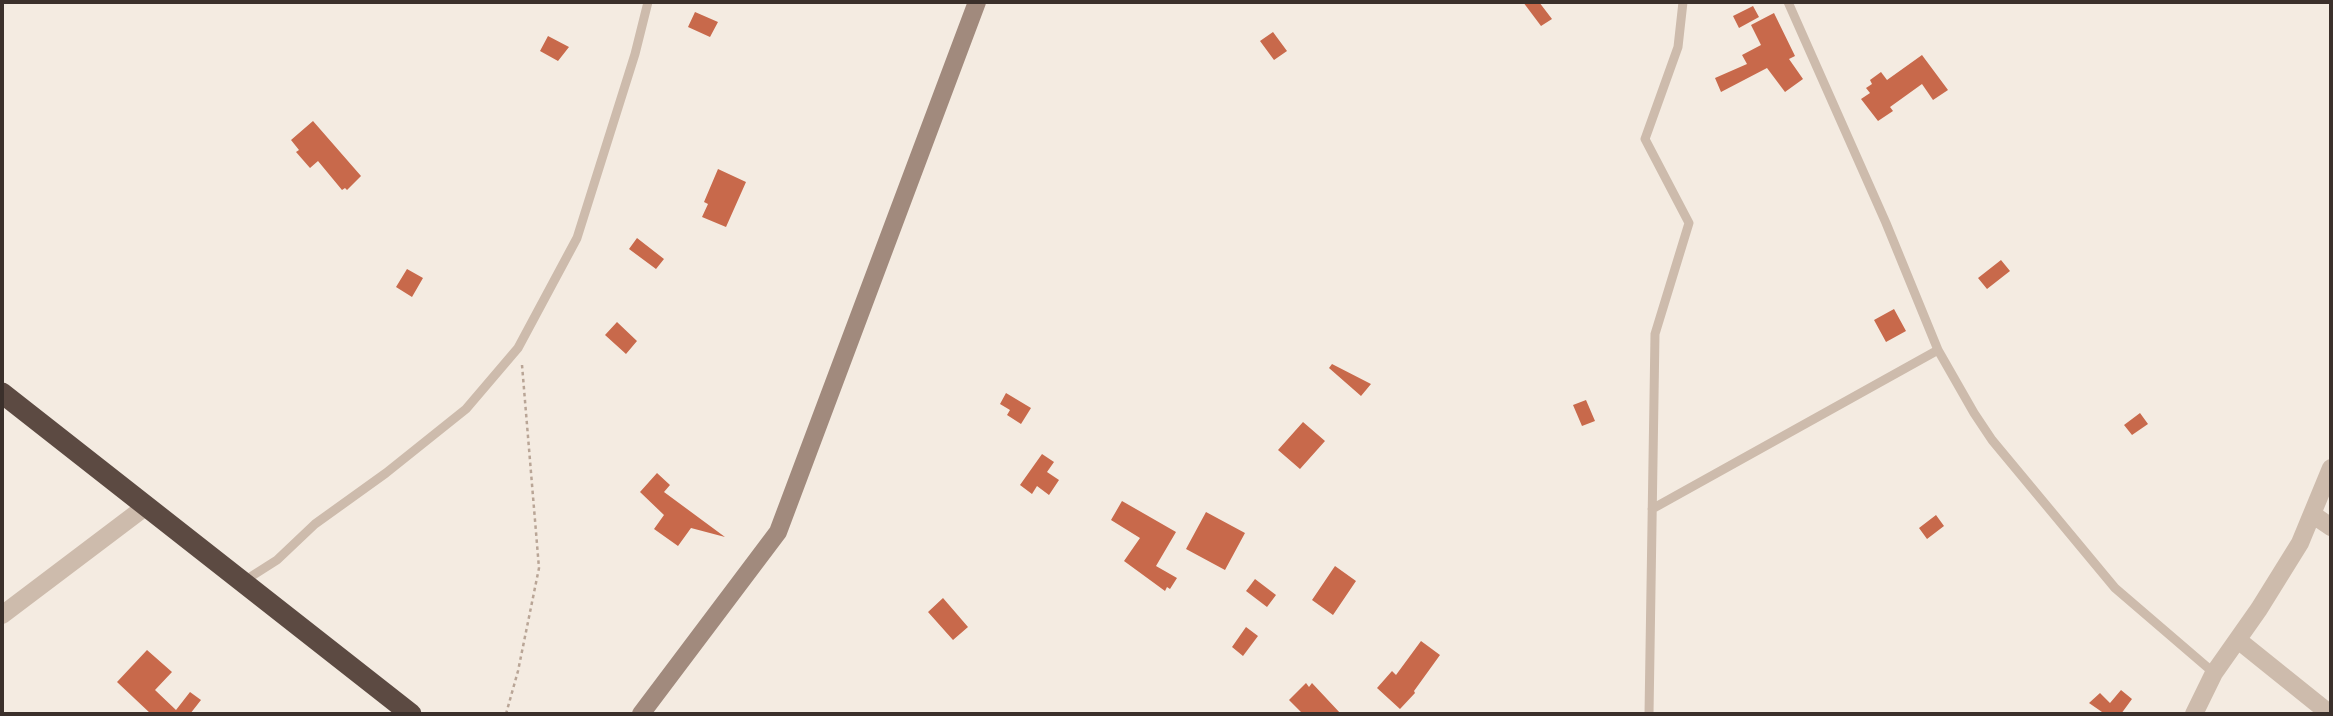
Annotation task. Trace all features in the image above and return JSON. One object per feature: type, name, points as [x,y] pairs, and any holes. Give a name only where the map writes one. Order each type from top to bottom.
[{"type":"highway","points":[[2,393],[411,714]]},
{"type":"main road","points":[[641,714],[778,531],[977,2]]},
{"type":"street","points":[[2194,714],[2214,673],[2300,543],[2331,468]]},
{"type":"street","points":[[2,615],[145,507]]},
{"type":"street","points":[[2312,514],[2331,527]]},
{"type":"street","points":[[2238,640],[2330,714]]},
{"type":"lane","points":[[244,581],[277,560],[314,524],[386,473],[466,409],[520,344],[577,238],[635,54],[648,2]]},
{"type":"lane","points":[[1649,714],[1655,334],[1689,223],[1645,139],[1678,47],[1683,2]]},
{"type":"lane","points":[[1788,2],[1886,223],[1938,350],[1974,413],[1992,440],[2115,588],[2214,673]]},
{"type":"lane","points":[[1653,509],[1938,350]]},
{"type":"path","points":[[506,714],[518,671],[539,568],[520,344]]},
{"type":"building","points":[[1523,2],[1539,2],[1552,19],[1541,26]]},
{"type":"building","points":[[1753,6],[1759,17],[1739,28],[1733,16]]},
{"type":"building","points":[[695,12],[718,22],[710,37],[688,27]]},
{"type":"building","points":[[1774,13],[1795,56],[1789,59],[1803,79],[1785,92],[1767,68],[1721,92],[1715,78],[1747,64],[1742,55],[1761,45],[1751,25]]},
{"type":"building","points":[[1273,32],[1287,51],[1274,60],[1260,41]]},
{"type":"building","points":[[548,36],[569,47],[558,61],[540,51]]},
{"type":"building","points":[[1922,55],[1948,90],[1933,100],[1922,84],[1890,107],[1893,111],[1878,121],[1861,99],[1870,93],[1866,88],[1872,84],[1870,80],[1881,72],[1887,80]]},
{"type":"building","points":[[313,121],[361,176],[347,190],[342,190],[318,161],[310,168],[296,152],[299,150],[291,140]]},
{"type":"building","points":[[718,169],[746,182],[726,227],[702,217],[708,204],[704,202]]},
{"type":"building","points":[[637,238],[664,259],[656,269],[629,249]]},
{"type":"building","points":[[2001,260],[2010,271],[1987,289],[1978,278]]},
{"type":"building","points":[[407,269],[423,278],[412,297],[396,287]]},
{"type":"building","points":[[1894,309],[1906,331],[1886,342],[1874,320]]},
{"type":"building","points":[[617,322],[637,341],[626,354],[605,335]]},
{"type":"building","points":[[1332,364],[1371,384],[1361,396],[1329,368]]},
{"type":"building","points":[[1006,393],[1031,408],[1021,424],[1007,415],[1010,410],[1000,404]]},
{"type":"building","points":[[1586,400],[1595,421],[1582,426],[1573,405]]},
{"type":"building","points":[[2140,413],[2148,424],[2132,435],[2124,425]]},
{"type":"building","points":[[1303,422],[1325,441],[1300,469],[1278,450]]},
{"type":"building","points":[[1042,454],[1054,462],[1047,472],[1059,480],[1049,495],[1037,486],[1032,494],[1020,485]]},
{"type":"building","points":[[657,473],[670,485],[664,492],[725,537],[691,528],[678,546],[654,529],[664,515],[640,492]]},
{"type":"building","points":[[1122,501],[1176,532],[1156,566],[1177,578],[1170,589],[1167,587],[1165,591],[1124,561],[1140,538],[1111,520]]},
{"type":"building","points":[[1206,512],[1245,533],[1225,570],[1186,549]]},
{"type":"building","points":[[1936,515],[1944,526],[1927,539],[1919,528]]},
{"type":"building","points":[[1335,566],[1356,581],[1333,615],[1312,600]]},
{"type":"building","points":[[1255,579],[1276,595],[1267,607],[1246,591]]},
{"type":"building","points":[[943,598],[968,627],[953,640],[928,612]]},
{"type":"building","points":[[1246,627],[1258,636],[1243,656],[1232,647]]},
{"type":"building","points":[[1421,641],[1440,655],[1415,693],[1400,709],[1377,688],[1392,671],[1396,675]]},
{"type":"building","points":[[147,650],[172,672],[155,690],[176,710],[190,692],[201,700],[190,714],[151,714],[117,682]]},
{"type":"building","points":[[1306,683],[1309,687],[1312,683],[1341,714],[1303,714],[1289,700]]},
{"type":"building","points":[[2121,690],[2132,699],[2121,714],[2100,714],[2102,712],[2089,703],[2100,693],[2110,703]]}]
